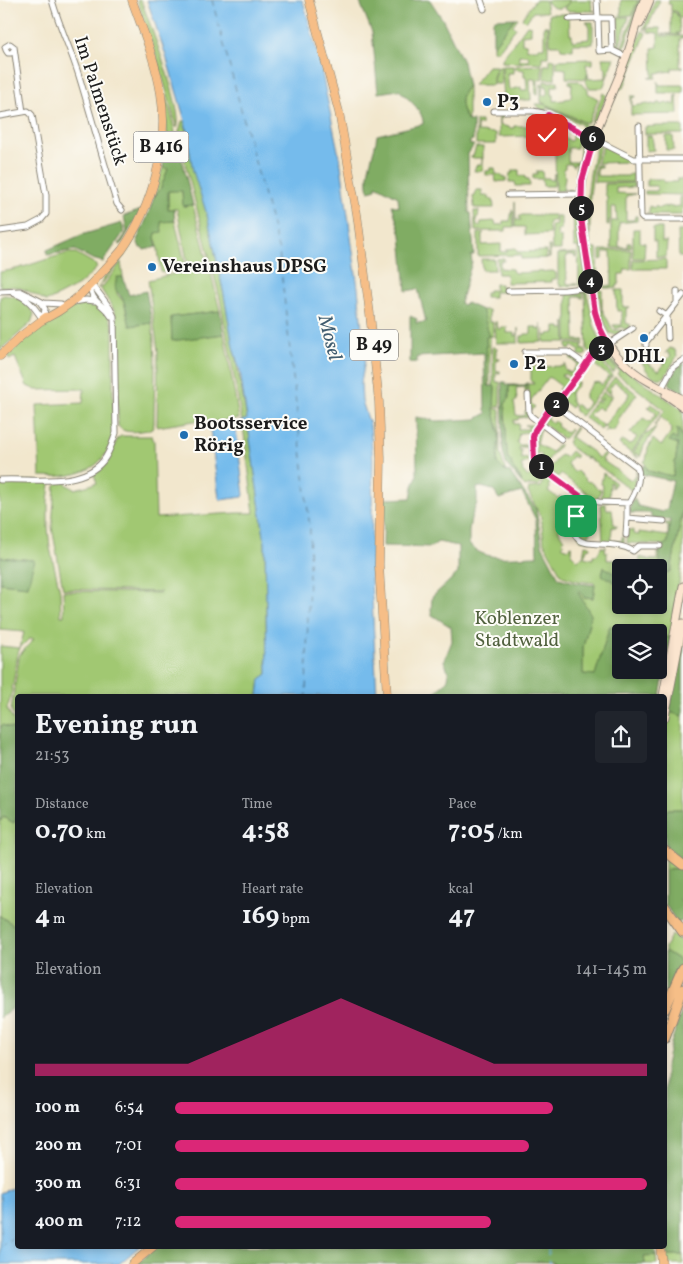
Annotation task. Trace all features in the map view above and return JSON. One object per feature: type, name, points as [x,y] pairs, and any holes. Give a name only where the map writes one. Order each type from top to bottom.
[{"type":"highway","points":[[667,853],[683,865]]},
{"type":"highway","points":[[667,911],[683,932]]},
{"type":"highway","points":[[667,919],[683,939]]},
{"type":"highway","points":[[667,1005],[683,968]]},
{"type":"highway","points":[[667,1033],[683,989]]},
{"type":"main road","name":"B 416","points":[[0,356],[21,336],[43,320],[54,315],[92,284],[118,254],[150,199],[161,144],[161,94],[152,56],[132,0]]},
{"type":"main road","name":"B 49","points":[[309,0],[338,112],[357,214],[370,314],[379,402],[381,459],[379,565],[387,694]]},
{"type":"main road","points":[[132,1264],[150,1249]]},
{"type":"main road","points":[[660,1249],[662,1264]]},
{"type":"street","name":"Im Palmenstück","points":[[52,0],[78,74],[102,159],[117,204],[122,210]]},
{"type":"street","points":[[481,0],[484,10]]},
{"type":"street","points":[[598,0],[598,50],[612,50],[626,57]]},
{"type":"street","points":[[629,49],[640,24],[647,0]]},
{"type":"street","points":[[647,0],[594,139],[582,181],[583,236],[600,328],[608,344],[627,366],[683,399]]},
{"type":"street","points":[[570,18],[611,18],[612,50]]},
{"type":"street","points":[[14,50],[23,112]]},
{"type":"street","points":[[0,116],[28,111],[32,115],[46,195],[46,214],[41,220],[28,227],[0,231]]},
{"type":"street","points":[[494,111],[533,111],[548,115],[640,160],[683,159]]},
{"type":"street","points":[[539,143],[547,135],[548,115]]},
{"type":"street","points":[[638,126],[642,218],[683,219]]},
{"type":"street","points":[[508,195],[581,194]]},
{"type":"street","points":[[92,284],[91,294],[107,310],[115,326]]},
{"type":"street","points":[[0,480],[73,478],[92,470],[102,462],[110,450],[116,433],[114,316],[92,284]]},
{"type":"street","points":[[508,291],[565,290],[591,287]]},
{"type":"street","points":[[662,313],[668,337],[651,335],[660,322],[662,313],[681,299],[679,291]]},
{"type":"street","points":[[3,292],[24,292],[40,302],[48,304],[66,304],[86,300],[96,301]]},
{"type":"street","points":[[3,292],[23,297],[43,320]]},
{"type":"street","points":[[40,302],[45,309],[43,320]]},
{"type":"street","points":[[627,504],[584,499],[536,463],[533,453],[533,437],[538,423],[551,407],[555,405],[591,356],[633,328]]},
{"type":"street","points":[[525,352],[568,352],[585,364]]},
{"type":"street","points":[[662,388],[673,367],[683,360]]},
{"type":"street","points":[[662,388],[668,397],[683,408]]},
{"type":"street","points":[[670,393],[683,404]]},
{"type":"street","points":[[528,395],[529,414],[538,423],[561,439]]},
{"type":"street","points":[[555,405],[637,467],[639,476],[634,493],[627,504],[626,536]]},
{"type":"street","points":[[584,499],[575,520],[575,533],[580,541],[586,544],[625,546],[633,551],[639,546],[660,546]]},
{"type":"street","points":[[626,518],[664,521]]},
{"type":"street","points":[[662,694],[683,586]]},
{"type":"street","points":[[667,706],[683,623]]},
{"type":"green space","points":[[137,0],[141,0],[165,66],[176,105],[177,128],[157,58]]},
{"type":"green space","name":"Koblenzer Stadtwald","points":[[359,0],[430,0],[443,20],[463,62],[468,86],[462,94],[461,103],[468,121],[473,121],[473,140],[470,141],[470,145],[474,145],[468,154],[469,213],[471,213],[474,255],[471,255],[472,262],[460,303],[463,305],[467,303],[482,310],[490,336],[486,337],[488,386],[495,386],[494,410],[499,434],[497,463],[506,472],[509,471],[536,509],[542,545],[559,578],[595,585],[593,598],[586,597],[585,599],[580,591],[578,592],[591,615],[583,647],[583,674],[595,675],[610,626],[612,626],[612,679],[663,679],[660,694],[433,694],[447,681],[448,674],[444,661],[452,641],[451,627],[432,615],[432,597],[458,573],[458,546],[438,542],[431,547],[383,546],[384,499],[411,498],[417,476],[416,417],[436,421],[476,419],[487,413],[485,411],[484,353],[417,357],[417,362],[410,363],[410,316],[417,319],[416,323],[426,322],[418,289],[406,291],[401,235],[392,205],[399,207],[398,197],[376,185],[376,189],[369,191],[368,184],[369,170],[377,135],[423,124],[421,114],[399,90],[378,93],[372,32]],"holes":[[[477,488],[493,490],[499,499],[522,492],[536,520],[537,556],[492,556],[483,554],[469,544],[471,518],[477,503]]]},
{"type":"green space","points":[[535,0],[545,0],[547,12],[533,12],[526,22],[522,18]]},
{"type":"green space","points":[[546,0],[570,0],[565,6],[555,8]]},
{"type":"green space","points":[[571,0],[591,0],[592,10],[596,11],[568,11],[564,8]]},
{"type":"green space","points":[[621,0],[638,0],[632,15],[621,16]]},
{"type":"green space","points":[[639,0],[641,0],[624,48],[620,51]]},
{"type":"green space","points":[[655,0],[660,0],[646,31],[646,27],[643,30]]},
{"type":"green space","points":[[669,0],[683,0],[683,18],[680,18],[676,11],[671,11],[671,4],[668,4]]},
{"type":"green space","points":[[671,12],[675,12],[679,18],[680,33],[676,33],[680,35],[662,34],[671,34]]},
{"type":"green space","points":[[549,14],[569,14],[572,41],[589,39],[589,24],[586,22],[593,22],[593,44],[573,44],[573,50],[561,49],[560,45],[550,45]]},
{"type":"green space","points":[[618,17],[629,17],[618,50],[614,44],[619,43]]},
{"type":"green space","points":[[515,18],[518,18],[513,25],[516,28],[498,51],[493,51],[493,46]]},
{"type":"green space","points":[[515,18],[493,46],[493,21],[495,19]]},
{"type":"green space","points":[[527,25],[531,26],[531,34],[522,35],[522,43],[526,44],[527,49],[544,47],[544,26],[548,26],[548,57],[542,57],[542,63],[520,63],[520,60],[529,60],[528,55],[519,55],[519,63],[502,62],[502,59]]},
{"type":"green space","points":[[649,28],[660,28],[661,36],[683,36],[683,38],[680,38],[680,66],[683,68],[672,68],[672,71],[656,73],[656,78],[649,78],[653,77],[652,48],[658,47],[658,33],[648,32]]},
{"type":"green space","points":[[642,31],[646,33],[624,87],[618,89]]},
{"type":"green space","points":[[602,58],[614,58],[603,88],[589,88],[585,81],[587,80],[587,74],[586,79],[566,78],[566,69],[557,68],[557,60],[593,59],[593,64],[586,64],[589,79],[606,78],[606,68]]},
{"type":"green space","points":[[550,59],[555,59],[555,79],[544,79],[544,65],[550,65]]},
{"type":"green space","points":[[542,65],[542,79],[538,79],[538,94],[536,94],[535,79],[530,79],[531,100],[504,100],[502,66],[513,66],[513,73],[507,73],[509,90],[521,87],[521,90],[527,90],[524,70],[515,69],[515,66]]},
{"type":"green space","points":[[488,66],[497,66],[493,77],[493,85],[473,85]]},
{"type":"green space","points":[[499,66],[501,66],[501,84],[494,84],[494,77]]},
{"type":"green space","points":[[544,81],[558,81],[558,86],[552,86],[554,101],[571,98],[572,84],[569,81],[579,81],[588,89],[588,93],[598,99],[589,122],[586,123],[541,102],[541,84],[543,84],[542,95],[547,95],[547,86],[544,86]]},
{"type":"green space","points":[[658,81],[659,85],[683,85],[683,93],[658,93]]},
{"type":"green space","points":[[468,86],[468,121],[463,112],[461,99]]},
{"type":"green space","points":[[603,93],[607,95],[594,126],[591,129],[584,130],[587,125],[590,126]]},
{"type":"green space","points":[[676,95],[678,114],[631,115],[631,96],[636,96],[632,98],[632,106],[657,105],[657,103],[661,103],[661,105],[667,103],[669,105],[670,103],[675,105]]},
{"type":"green space","points":[[165,99],[170,109],[178,143],[174,137],[167,134]]},
{"type":"green space","points":[[536,104],[544,104],[585,124],[581,129],[582,125],[547,107],[545,111]]},
{"type":"green space","points":[[543,116],[544,132],[539,138],[537,136],[499,137],[499,125],[509,128],[514,128],[514,126],[542,126]]},
{"type":"green space","points":[[182,121],[185,121],[194,171],[207,215],[224,295],[247,419],[242,421],[220,299],[178,135]]},
{"type":"green space","points":[[476,121],[481,121],[481,125],[477,125],[477,132],[496,133],[496,144],[476,144]]},
{"type":"green space","points":[[681,126],[683,127],[683,134],[645,134],[645,127]]},
{"type":"green space","points":[[551,133],[557,133],[559,136],[563,136],[570,141],[572,140],[572,133],[575,133],[575,137],[577,137],[577,148],[568,148],[568,162],[578,162],[578,164],[572,166],[571,164],[565,164],[563,169],[565,177],[563,190],[572,190],[556,191],[555,153],[559,152],[559,143],[551,143]]},
{"type":"green space","points":[[167,134],[174,137],[178,143],[193,205],[183,206],[182,191],[168,191],[168,209],[174,209],[175,221],[161,222],[162,232],[156,233],[155,238],[157,247],[144,250],[140,248],[137,240],[154,197],[160,190],[168,169],[163,167]]},
{"type":"green space","points":[[646,136],[652,136],[654,150],[646,151]]},
{"type":"green space","points":[[666,136],[673,136],[674,150],[666,150]]},
{"type":"green space","points":[[583,137],[587,139],[587,142],[581,164],[578,189],[576,190],[576,166],[580,165],[580,142]]},
{"type":"green space","points":[[601,145],[594,165],[590,195],[590,245],[588,208],[590,172],[596,148]]},
{"type":"green space","points":[[603,146],[630,160],[630,162],[597,163]]},
{"type":"green space","points":[[476,147],[483,147],[483,171],[474,171],[476,165],[482,164],[482,158],[471,158]]},
{"type":"green space","points":[[596,165],[601,165],[601,167],[597,167],[597,176],[627,176],[633,173],[633,182],[594,182]]},
{"type":"green space","points":[[163,167],[168,169],[160,190],[154,197]]},
{"type":"green space","points":[[490,168],[495,168],[496,174],[506,177],[506,181],[496,182],[495,175],[486,175],[486,171],[490,171]]},
{"type":"green space","points":[[513,170],[519,170],[519,176],[525,176],[526,179],[529,179],[530,186],[516,186],[515,182],[509,182],[510,173],[513,173]]},
{"type":"green space","points":[[537,171],[542,171],[543,178],[549,178],[550,180],[553,180],[554,173],[554,186],[543,186],[542,179],[533,179],[533,174],[537,174]]},
{"type":"green space","points":[[647,179],[663,179],[663,182],[677,182],[677,179],[683,179],[683,195],[645,194],[645,191],[657,191],[657,186],[647,186]]},
{"type":"green space","points":[[634,183],[634,187],[616,188],[616,193],[636,194],[626,196],[626,220],[634,220],[635,216],[637,216],[637,221],[619,223],[619,247],[628,247],[628,243],[631,243],[631,248],[611,248],[611,221],[617,221],[616,207],[611,207],[611,220],[609,220],[609,225],[607,225],[605,184]]},
{"type":"green space","points":[[182,190],[183,206],[193,205],[208,262],[206,264],[188,266],[177,209],[168,209],[168,191]]},
{"type":"green space","points":[[476,190],[482,190],[482,196],[489,196],[489,199],[493,199],[494,208],[474,208],[473,196],[475,196]]},
{"type":"green space","points":[[571,196],[576,196],[577,198],[579,235],[586,281],[585,284],[579,286],[578,247],[574,247],[573,198]]},
{"type":"green space","points":[[680,197],[683,197],[682,215],[652,215],[646,213],[649,213],[649,206],[655,208],[655,206],[659,208],[665,206],[667,208],[668,206],[680,207]]},
{"type":"green space","points":[[515,202],[516,220],[521,220],[519,217],[522,215],[554,215],[555,221],[550,221],[548,224],[550,234],[525,235],[525,227],[515,227]]},
{"type":"green space","points":[[141,210],[121,245],[119,244],[127,232],[124,216]]},
{"type":"green space","points":[[512,210],[514,227],[506,227],[506,231],[475,231],[474,211],[479,211],[478,218],[476,218],[477,226],[480,226],[481,222],[495,221],[496,225],[503,224],[503,221],[510,221]]},
{"type":"green space","points":[[556,216],[561,216],[561,230],[557,230],[558,237],[561,237],[561,250],[552,250],[551,225],[556,224]]},
{"type":"green space","points":[[175,221],[186,267],[161,273],[155,238],[156,233],[161,228],[160,222]]},
{"type":"green space","points":[[122,223],[124,232],[103,262],[92,259],[75,250],[47,255],[47,250],[81,235]]},
{"type":"green space","points":[[653,228],[662,228],[662,242],[667,242],[666,257],[656,257],[656,241],[653,241]]},
{"type":"green space","points":[[139,229],[125,254],[98,289],[104,278]]},
{"type":"green space","points":[[633,229],[640,229],[640,242],[645,243],[644,258],[633,258]]},
{"type":"green space","points":[[678,231],[683,231],[683,257],[679,257]]},
{"type":"green space","points":[[478,233],[484,233],[482,235],[482,245],[501,244],[501,252],[507,252],[507,249],[516,248],[517,252],[546,251],[546,258],[549,258],[548,246],[550,246],[550,258],[521,259],[521,255],[478,256]]},
{"type":"green space","points":[[591,248],[597,248],[598,288]]},
{"type":"green space","points":[[600,250],[631,250],[631,269],[625,269],[624,274],[619,274],[619,285],[617,285],[617,288],[604,288],[604,286],[612,286],[611,252],[603,252],[603,259],[600,260]]},
{"type":"green space","points":[[69,253],[76,253],[95,264],[97,268],[79,285],[50,300],[46,301],[19,288],[0,287],[0,272]]},
{"type":"green space","points":[[576,253],[576,258],[574,255],[567,255],[566,257],[567,284],[577,285],[560,287],[558,283],[558,254]]},
{"type":"green space","points":[[504,258],[504,261],[500,261],[500,268],[512,269],[515,273],[553,271],[556,273],[556,279],[551,279],[551,282],[507,283],[506,274],[498,274],[497,259]]},
{"type":"green space","points":[[481,259],[494,259],[495,270],[482,270]]},
{"type":"green space","points":[[666,259],[666,269],[633,269],[633,260]]},
{"type":"green space","points":[[121,262],[123,277],[117,278],[117,294],[124,302],[130,326],[152,323],[154,336],[154,424],[152,429],[136,432],[124,431],[118,426],[117,320],[114,310],[101,289]]},
{"type":"green space","points":[[209,265],[220,311],[171,317],[172,340],[224,334],[239,419],[208,422],[207,419],[157,427],[158,351],[148,280]]},
{"type":"green space","points":[[117,277],[123,277],[129,295],[146,291],[152,323],[130,326],[124,302],[115,286]]},
{"type":"green space","points":[[495,284],[501,284],[501,287],[505,287],[505,292],[494,292],[494,297],[485,297],[485,293],[488,293],[488,290],[495,290]]},
{"type":"green space","points":[[579,290],[584,290],[587,293],[594,325],[601,341],[597,348],[589,352],[587,350],[585,292],[579,292]]},
{"type":"green space","points":[[598,290],[602,290],[602,309],[613,330],[624,331],[616,335],[609,333],[602,315]]},
{"type":"green space","points":[[616,290],[623,290],[623,307],[630,307],[626,309],[626,323],[631,325],[627,330],[621,327],[616,329],[613,325],[622,325],[622,311],[617,311]]},
{"type":"green space","points":[[567,293],[583,293],[583,298],[581,296],[574,296],[575,340],[584,340],[584,342],[567,342]]},
{"type":"green space","points":[[4,295],[22,300],[34,314],[31,323],[0,350],[0,297]]},
{"type":"green space","points":[[83,302],[94,304],[102,309],[109,317],[113,328],[114,424],[112,440],[101,460],[84,472],[62,476],[40,476],[37,405],[83,403],[84,389],[36,390],[27,386],[15,357],[9,360],[8,356],[53,317]]},
{"type":"green space","points":[[482,310],[489,310],[489,322],[493,322],[493,336],[490,337],[490,386],[488,386],[486,336],[490,336]]},
{"type":"green space","points":[[220,311],[224,334],[172,341],[171,317]]},
{"type":"green space","points":[[495,322],[497,322],[498,329],[507,327],[507,333],[514,333],[514,336],[518,335],[518,343],[496,343]]},
{"type":"green space","points":[[565,322],[566,342],[544,342],[544,329],[545,336],[548,336],[548,334],[555,333],[555,327],[565,329]]},
{"type":"green space","points":[[541,323],[542,342],[521,343],[521,336],[531,334],[531,327],[537,327],[537,330],[541,329]]},
{"type":"green space","points":[[567,344],[584,344],[582,345],[582,350],[585,350],[587,354],[583,356],[578,355],[580,351],[572,346],[570,350],[567,349]]},
{"type":"green space","points":[[493,346],[498,350],[496,350],[496,358],[500,358],[500,360],[496,360],[496,371],[500,371],[500,373],[496,373],[496,382],[500,382],[500,407],[496,407],[496,409],[500,410],[500,453],[506,472],[497,463],[499,434],[494,410]]},
{"type":"green space","points":[[670,348],[675,350],[677,356],[665,377],[655,378],[645,368],[639,355],[641,353],[645,356],[643,360],[659,371],[671,355],[667,352],[665,353]]},
{"type":"green space","points":[[604,352],[608,354],[610,362],[616,369],[613,373],[602,359],[596,357]]},
{"type":"green space","points":[[571,356],[580,362],[581,365],[571,378],[565,374],[561,375],[569,381],[561,392],[558,390],[561,386],[549,377],[531,400],[531,404],[535,407],[530,411],[528,384],[534,384],[531,382],[531,367],[564,366],[565,363],[565,370],[571,373],[578,364],[570,358]]},
{"type":"green space","points":[[595,358],[601,361],[613,375],[611,378],[595,365],[597,363],[593,360]]},
{"type":"green space","points":[[611,361],[621,370],[624,369],[683,410],[683,438],[678,428],[678,444],[673,477],[648,471],[644,461],[653,439],[661,446],[671,432],[672,428],[661,417],[655,424],[656,426],[654,425],[665,410],[617,374],[619,371]]},
{"type":"green space","points":[[683,363],[683,393],[671,386],[669,382],[677,367]]},
{"type":"green space","points":[[608,377],[610,379],[581,416],[575,411],[575,404],[583,410],[589,402],[585,398],[585,393],[593,383],[598,382],[602,385]]},
{"type":"green space","points":[[615,377],[637,394],[617,421],[619,423],[613,432],[608,430],[605,433],[607,428],[604,426],[619,406],[627,399],[629,393],[615,382],[609,389],[612,394],[604,390]]},
{"type":"green space","points":[[575,381],[579,383],[570,393],[571,401],[574,403],[571,408],[561,400]]},
{"type":"green space","points":[[502,382],[506,382],[506,385],[525,385],[527,382],[527,386],[509,386],[509,398],[505,404],[508,460],[511,461],[522,481],[506,464],[503,452]]},
{"type":"green space","points":[[509,386],[527,386],[527,391],[525,391],[525,387],[516,388],[517,401],[514,401],[516,415],[525,415],[525,411],[527,411],[529,417],[518,418],[518,420],[514,420],[514,424],[519,424],[518,429],[528,429],[528,426],[525,425],[535,425],[531,432],[519,433],[517,443],[519,445],[527,445],[529,439],[531,440],[531,447],[519,447],[521,459],[528,458],[527,462],[521,465],[522,470],[528,477],[538,467],[541,469],[539,476],[541,483],[538,486],[531,485],[525,487],[520,481],[522,481],[519,475],[512,469],[507,455],[505,404],[509,398]]},
{"type":"green space","points":[[603,392],[613,396],[602,410],[597,407],[589,415],[604,426],[601,430],[584,417],[596,401],[599,403],[603,398],[599,401],[597,400]]},
{"type":"green space","points":[[651,404],[661,411],[631,453],[619,444],[622,440],[628,444],[633,443],[637,437],[630,433],[643,418],[650,422],[656,413],[648,407]]},
{"type":"green space","points":[[549,414],[547,419],[552,423],[554,421],[566,433],[571,430],[565,438],[562,438],[542,423]]},
{"type":"green space","points":[[243,426],[248,426],[265,543],[267,674],[260,679],[258,694],[15,694],[15,718],[11,710],[19,658],[20,654],[34,639],[29,639],[20,648],[24,632],[0,630],[0,583],[28,586],[33,560],[0,557],[0,484],[40,481],[50,484],[48,528],[50,548],[60,591],[61,616],[64,616],[63,591],[161,592],[63,589],[52,527],[55,486],[59,482],[65,481],[67,485],[75,489],[97,483],[93,472],[108,459],[118,438],[121,436],[152,436],[154,441],[156,518],[254,513]]},
{"type":"green space","points":[[539,427],[541,427],[537,444],[552,452],[558,444],[560,445],[545,464],[542,465],[538,460],[542,455],[538,453],[536,455],[536,437]]},
{"type":"green space","points":[[576,427],[571,437],[598,458],[605,453],[602,460],[631,480],[636,471],[637,473],[633,489],[631,490],[570,446],[569,437]]},
{"type":"green space","points":[[656,428],[644,446],[640,457],[636,452],[635,454],[639,459],[632,454],[646,434]]},
{"type":"green space","points":[[678,428],[683,438],[683,508],[671,571],[667,573],[667,559],[660,559],[660,548],[668,542],[670,520],[656,519],[655,517],[654,519],[651,517],[651,513],[630,513],[630,506],[634,498],[638,506],[662,512],[667,509],[673,481],[641,474],[643,466],[646,466],[648,471],[673,476],[678,444],[669,441],[672,437],[677,440],[676,429]]},
{"type":"green space","points":[[571,451],[577,456],[575,458],[572,456],[567,464],[574,472],[577,471],[588,482],[601,489],[597,500],[589,498],[591,495],[561,474],[558,477],[549,470],[560,455],[566,457]]},
{"type":"green space","points":[[543,471],[554,478],[548,486],[550,488],[548,491],[558,498],[560,496],[560,500],[567,505],[565,513],[566,522],[560,522],[559,531],[564,540],[562,541],[564,544],[562,546],[568,549],[571,546],[573,547],[571,549],[572,555],[577,560],[583,557],[585,545],[590,546],[590,548],[587,549],[584,557],[593,559],[593,555],[597,555],[602,546],[603,548],[606,546],[607,560],[612,560],[612,572],[604,567],[602,575],[612,579],[612,614],[667,614],[667,573],[671,571],[683,508],[683,556],[671,638],[667,637],[667,624],[612,624],[595,675],[583,674],[583,647],[591,615],[578,592],[580,590],[586,597],[593,598],[595,583],[578,581],[562,576],[544,543],[541,517],[528,492],[529,488],[541,487],[543,481],[541,475]]},
{"type":"green space","points":[[603,473],[616,483],[612,488],[612,483],[610,482],[609,501],[601,501]]},
{"type":"green space","points":[[606,504],[606,509],[612,510],[614,525],[617,526],[612,527],[611,541],[622,541],[622,537],[624,537],[624,543],[603,543],[601,505]]},
{"type":"green space","points":[[579,515],[589,526],[587,528],[591,533],[588,535],[591,541],[581,540],[578,535],[580,533],[577,529]]},
{"type":"green space","points":[[665,523],[670,523],[668,542],[664,545],[627,543],[628,530],[633,530],[633,534],[639,535],[639,532],[668,536],[668,525]]},
{"type":"green space","points":[[658,552],[660,552],[660,559],[657,559]]},
{"type":"green space","points":[[0,557],[34,560],[28,586],[0,583]]},
{"type":"green space","points":[[604,567],[612,572],[612,581],[602,575]]},
{"type":"green space","points":[[667,637],[671,638],[667,659]]},
{"type":"green space","points":[[683,642],[683,716],[669,712]]},
{"type":"green space","points":[[0,646],[20,648],[7,709],[15,722],[15,729],[2,725],[0,729]]},
{"type":"green space","points":[[669,712],[683,716],[683,809],[667,810],[667,722]]},
{"type":"green space","points":[[2,725],[15,729],[14,823],[3,817],[0,822],[0,730]]},
{"type":"green space","points":[[683,809],[683,861],[667,848],[667,810]]},
{"type":"green space","points":[[3,817],[14,823],[15,820],[15,926],[0,916],[0,823]]},
{"type":"green space","points":[[667,855],[683,867],[683,869],[667,870]]},
{"type":"green space","points":[[668,869],[683,869],[683,895],[680,900],[683,901],[683,921],[677,923],[667,907]]},
{"type":"green space","points":[[0,916],[15,926],[15,1006],[0,1018]]},
{"type":"green space","points":[[672,934],[683,943],[683,958],[681,961],[667,952],[667,943]]},
{"type":"green space","points":[[667,952],[682,962],[667,996]]},
{"type":"green space","points":[[683,1007],[683,1255],[668,1255],[667,1244],[667,1060]]},
{"type":"green space","points":[[154,1249],[655,1249],[656,1255],[644,1256],[645,1264],[516,1262],[516,1264],[137,1264]]},
{"type":"green space","points":[[644,1255],[656,1255],[657,1264],[645,1264]]},
{"type":"green space","points":[[666,1255],[683,1255],[683,1264],[666,1264]]},
{"type":"water","name":"Mosel","points":[[147,0],[302,0],[304,4],[319,59],[341,165],[358,288],[365,360],[361,383],[362,401],[370,425],[373,459],[371,578],[377,694],[258,694],[260,679],[267,674],[265,543],[248,426],[236,429],[244,495],[243,497],[221,500],[219,498],[210,429],[211,427],[232,425],[247,419],[240,371],[233,347],[207,215],[193,171],[185,121]]},
{"type":"water","points":[[15,1187],[15,1249],[136,1249],[119,1264],[0,1264],[0,1193]]},
{"type":"waterway","points":[[548,1249],[548,1255]]},
{"type":"waterway","points":[[549,1260],[550,1264]]},
{"type":"ferry route","points":[[212,0],[279,252],[310,529],[306,694]]},
{"type":"ferry route","points":[[0,1246],[15,1237]]},
{"type":"place","name":"P3","points":[[487,102]]},
{"type":"place","name":"Vereinshaus DPSG","points":[[152,267]]},
{"type":"place","name":"DHL","points":[[644,338]]},
{"type":"place","name":"P2","points":[[514,364]]},
{"type":"place","name":"Bootsservice Rörig","points":[[184,435]]},
{"type":"route","points":[[547,135],[548,115],[594,139],[582,181],[580,205],[595,312],[608,344],[591,356],[557,403],[539,421],[533,437],[533,453],[536,463],[584,499],[576,516]]}]
